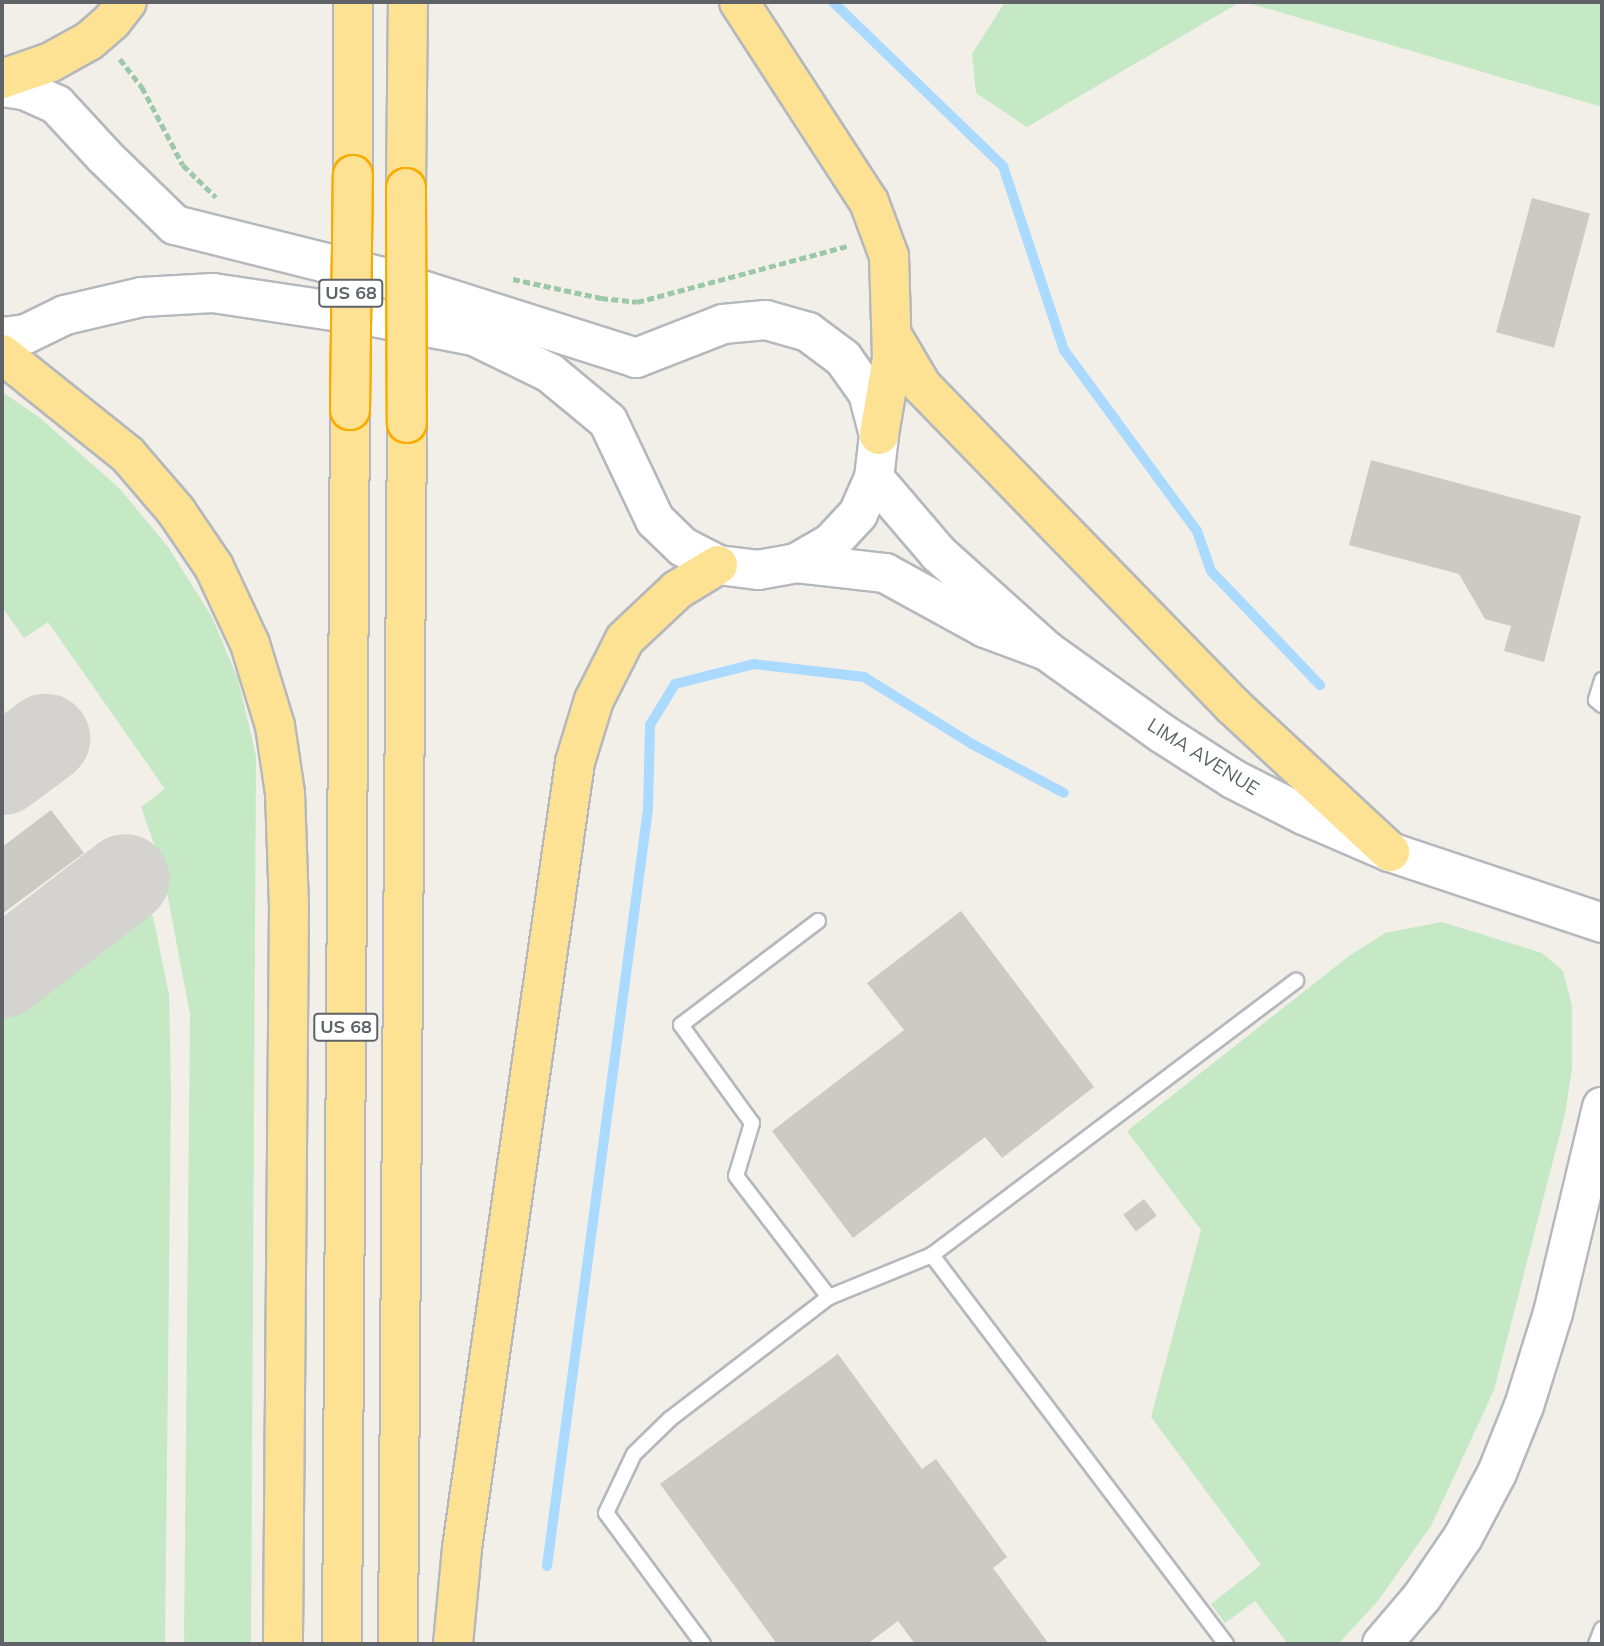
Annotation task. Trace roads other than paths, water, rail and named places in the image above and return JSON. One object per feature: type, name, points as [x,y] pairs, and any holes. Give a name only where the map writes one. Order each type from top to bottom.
[{"type":"highway","points":[[2,79],[51,62],[89,41],[112,21],[127,2]]},
{"type":"highway","name":"US 68","points":[[342,1644],[353,2]]},
{"type":"highway","name":"US 68","points":[[398,1644],[408,2]]},
{"type":"highway","points":[[739,2],[869,202],[889,256],[892,337],[889,388],[879,435]]},
{"type":"highway","points":[[892,337],[922,386],[1232,705],[1390,852]]},
{"type":"highway","points":[[2,354],[128,455],[176,511],[214,567],[250,644],[275,726],[285,793],[289,906],[283,1644]]},
{"type":"highway","points":[[453,1644],[462,1548],[575,762],[594,700],[625,639],[677,590],[718,565]]},
{"type":"main road","points":[[2,87],[24,90],[57,105],[175,225],[378,276],[636,358],[723,324],[766,320],[808,332],[843,358],[867,393],[879,435],[874,478],[858,514],[831,544],[797,562],[758,570],[718,565],[683,547],[655,520],[608,421],[550,373],[474,336],[374,317],[213,293],[142,296],[65,315],[26,334],[2,337]]},
{"type":"main road","name":"LIMA AVENUE","points":[[874,478],[939,554],[1047,651],[1163,734],[1233,779],[1304,815],[1390,852],[1602,923]]},
{"type":"main road","points":[[797,562],[885,573],[985,628],[1047,651]]},
{"type":"main road","points":[[1382,1644],[1422,1597],[1463,1537],[1497,1473],[1515,1429],[1553,1313],[1602,1107]]},
{"type":"lane","points":[[1602,680],[1596,700],[1602,705]]},
{"type":"lane","points":[[818,921],[681,1026],[752,1123],[736,1176],[829,1297]]},
{"type":"lane","points":[[703,1644],[606,1513],[634,1454],[670,1419],[829,1297],[932,1255],[1296,981]]},
{"type":"lane","points":[[932,1255],[1226,1644]]},
{"type":"lane","points":[[1596,1644],[1602,1629]]},
{"type":"waterway","points":[[833,2],[1003,166],[1064,350],[1197,531],[1211,571],[1320,685]]},
{"type":"waterway","points":[[547,1566],[648,809],[650,725],[675,684],[754,664],[864,677],[972,744],[1064,793]]}]
